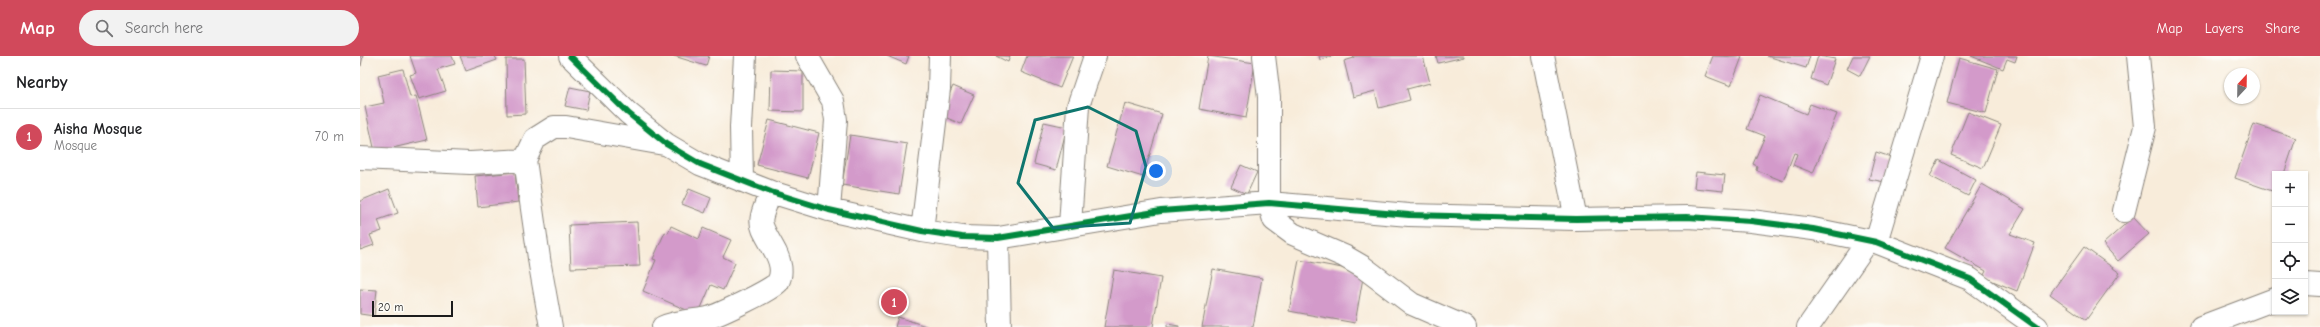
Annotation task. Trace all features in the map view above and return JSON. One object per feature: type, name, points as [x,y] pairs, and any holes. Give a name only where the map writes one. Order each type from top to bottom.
[{"type":"street","points":[[570,56],[628,113],[666,144],[700,164],[771,192],[829,210],[922,231],[962,237],[998,238],[1161,211],[1269,203],[1409,215],[1576,219],[1687,217],[1751,221],[1813,229],[1872,241],[1970,279],[2037,327]]},
{"type":"street","points":[[742,181],[740,126],[745,56]]},
{"type":"street","points":[[806,56],[833,101],[836,120],[829,210]]},
{"type":"street","points":[[922,231],[939,89],[940,56]]},
{"type":"street","points":[[1070,225],[1078,106],[1095,56]]},
{"type":"street","points":[[1264,56],[1269,97],[1269,203],[1274,220],[1282,228],[1350,260],[1412,304],[1465,327]]},
{"type":"street","points":[[1543,56],[1576,219]]},
{"type":"street","points":[[1808,327],[1872,241],[1932,56]]},
{"type":"street","points":[[2124,211],[2145,127],[2138,56]]},
{"type":"street","points":[[551,327],[540,265],[525,160],[535,139],[554,127],[578,129],[666,144]]},
{"type":"street","points":[[360,158],[470,163],[525,160]]},
{"type":"street","points":[[663,327],[675,322],[708,317],[766,291],[778,283],[780,262],[760,226],[760,218],[771,192]]},
{"type":"street","points":[[998,238],[1000,327]]},
{"type":"street","points":[[2308,284],[2320,285]]},
{"type":"street","points":[[2201,327],[2272,300]]},
{"type":"highlighted area","points":[[1088,107],[1136,131],[1146,167],[1130,223],[1053,228],[1018,183],[1035,120]]},
{"type":"building","points":[[360,56],[363,56],[361,66],[360,66]]},
{"type":"building","points":[[410,56],[452,56],[455,64],[438,69],[446,91],[419,99],[410,75],[416,73]]},
{"type":"building","points":[[460,56],[495,56],[497,60],[466,71]]},
{"type":"building","points":[[674,56],[709,56],[706,66]]},
{"type":"building","points":[[887,56],[909,56],[906,64]]},
{"type":"building","points":[[996,56],[1010,56],[1008,62]]},
{"type":"building","points":[[1027,56],[1073,56],[1060,88],[1021,72]]},
{"type":"building","points":[[1208,56],[1255,63],[1246,118],[1199,109]]},
{"type":"building","points":[[1319,56],[1333,56],[1320,60]]},
{"type":"building","points":[[1353,56],[1423,56],[1430,83],[1407,89],[1410,100],[1379,108],[1375,91],[1353,97],[1344,61],[1354,58]]},
{"type":"building","points":[[1436,56],[1464,56],[1464,57],[1438,63]]},
{"type":"building","points":[[1713,56],[1742,57],[1731,86],[1705,76]]},
{"type":"building","points":[[1767,56],[1810,56],[1806,68]]},
{"type":"building","points":[[1818,56],[1835,59],[1826,85],[1811,79]]},
{"type":"building","points":[[1853,56],[1870,56],[1860,76],[1847,69]]},
{"type":"building","points":[[1971,56],[2017,56],[2015,62],[2007,59],[2003,69]]},
{"type":"building","points":[[1959,58],[1998,69],[1986,113],[1947,103]]},
{"type":"building","points":[[506,59],[524,59],[526,114],[507,115]]},
{"type":"building","points":[[403,69],[410,97],[416,96],[427,140],[375,152],[365,107],[384,103],[378,75]]},
{"type":"building","points":[[771,70],[803,71],[803,112],[770,111]]},
{"type":"building","points":[[953,86],[974,95],[961,124],[940,115]]},
{"type":"building","points":[[570,87],[590,91],[586,110],[565,106]]},
{"type":"building","points":[[1760,95],[1806,114],[1810,104],[1837,114],[1813,173],[1793,165],[1797,154],[1794,153],[1783,181],[1756,170],[1757,166],[1753,164],[1765,136],[1747,129]]},
{"type":"building","points":[[1125,103],[1162,114],[1143,177],[1107,166]]},
{"type":"building","points":[[1968,112],[2001,125],[1983,168],[1951,155]]},
{"type":"building","points":[[769,120],[819,133],[808,178],[757,165]]},
{"type":"building","points":[[1044,122],[1067,127],[1056,170],[1034,164]]},
{"type":"building","points":[[2254,124],[2296,138],[2285,171],[2272,171],[2272,191],[2235,178]]},
{"type":"building","points":[[850,135],[907,144],[899,194],[842,185]]},
{"type":"building","points":[[1876,152],[1891,157],[1885,182],[1869,179]]},
{"type":"building","points":[[1939,160],[1976,180],[1968,196],[1930,176]]},
{"type":"building","points":[[1241,165],[1257,172],[1247,194],[1231,187]]},
{"type":"building","points":[[515,172],[518,202],[478,207],[475,176]]},
{"type":"building","points":[[1696,172],[1725,175],[1723,191],[1694,188]]},
{"type":"building","points":[[1982,184],[2025,209],[2010,234],[2035,243],[2017,291],[1983,277],[1986,271],[1945,248]]},
{"type":"building","points":[[389,189],[398,213],[378,220],[382,231],[370,235],[374,245],[360,250],[360,201]]},
{"type":"building","points":[[689,189],[711,198],[705,213],[682,204]]},
{"type":"building","points":[[2133,217],[2149,234],[2118,261],[2103,244]]},
{"type":"building","points":[[637,222],[640,266],[571,268],[569,225]]},
{"type":"building","points":[[671,226],[699,239],[703,228],[731,240],[723,257],[735,263],[723,290],[711,285],[698,315],[643,291],[656,260],[653,259],[665,232],[668,233]]},
{"type":"building","points":[[2084,247],[2120,273],[2086,320],[2050,294]]},
{"type":"building","points":[[1299,260],[1364,272],[1355,323],[1289,311]]},
{"type":"building","points":[[1213,269],[1262,278],[1253,327],[1202,327]]},
{"type":"building","points":[[1114,270],[1161,278],[1153,327],[1104,327]]},
{"type":"building","points":[[360,289],[377,290],[374,316],[360,314]]},
{"type":"building","points":[[898,317],[929,327],[895,327]]},
{"type":"building","points":[[1167,324],[1179,326],[1179,327],[1167,327]]},
{"type":"cycle path","points":[[570,56],[628,113],[666,144],[700,164],[771,192],[829,210],[922,231],[962,237],[998,238],[1161,211],[1269,203],[1409,215],[1576,219],[1687,217],[1751,221],[1813,229],[1876,242],[1970,279],[2037,327]]},
{"type":"place","name":"Aisha Mosque","points":[[894,302]]}]
